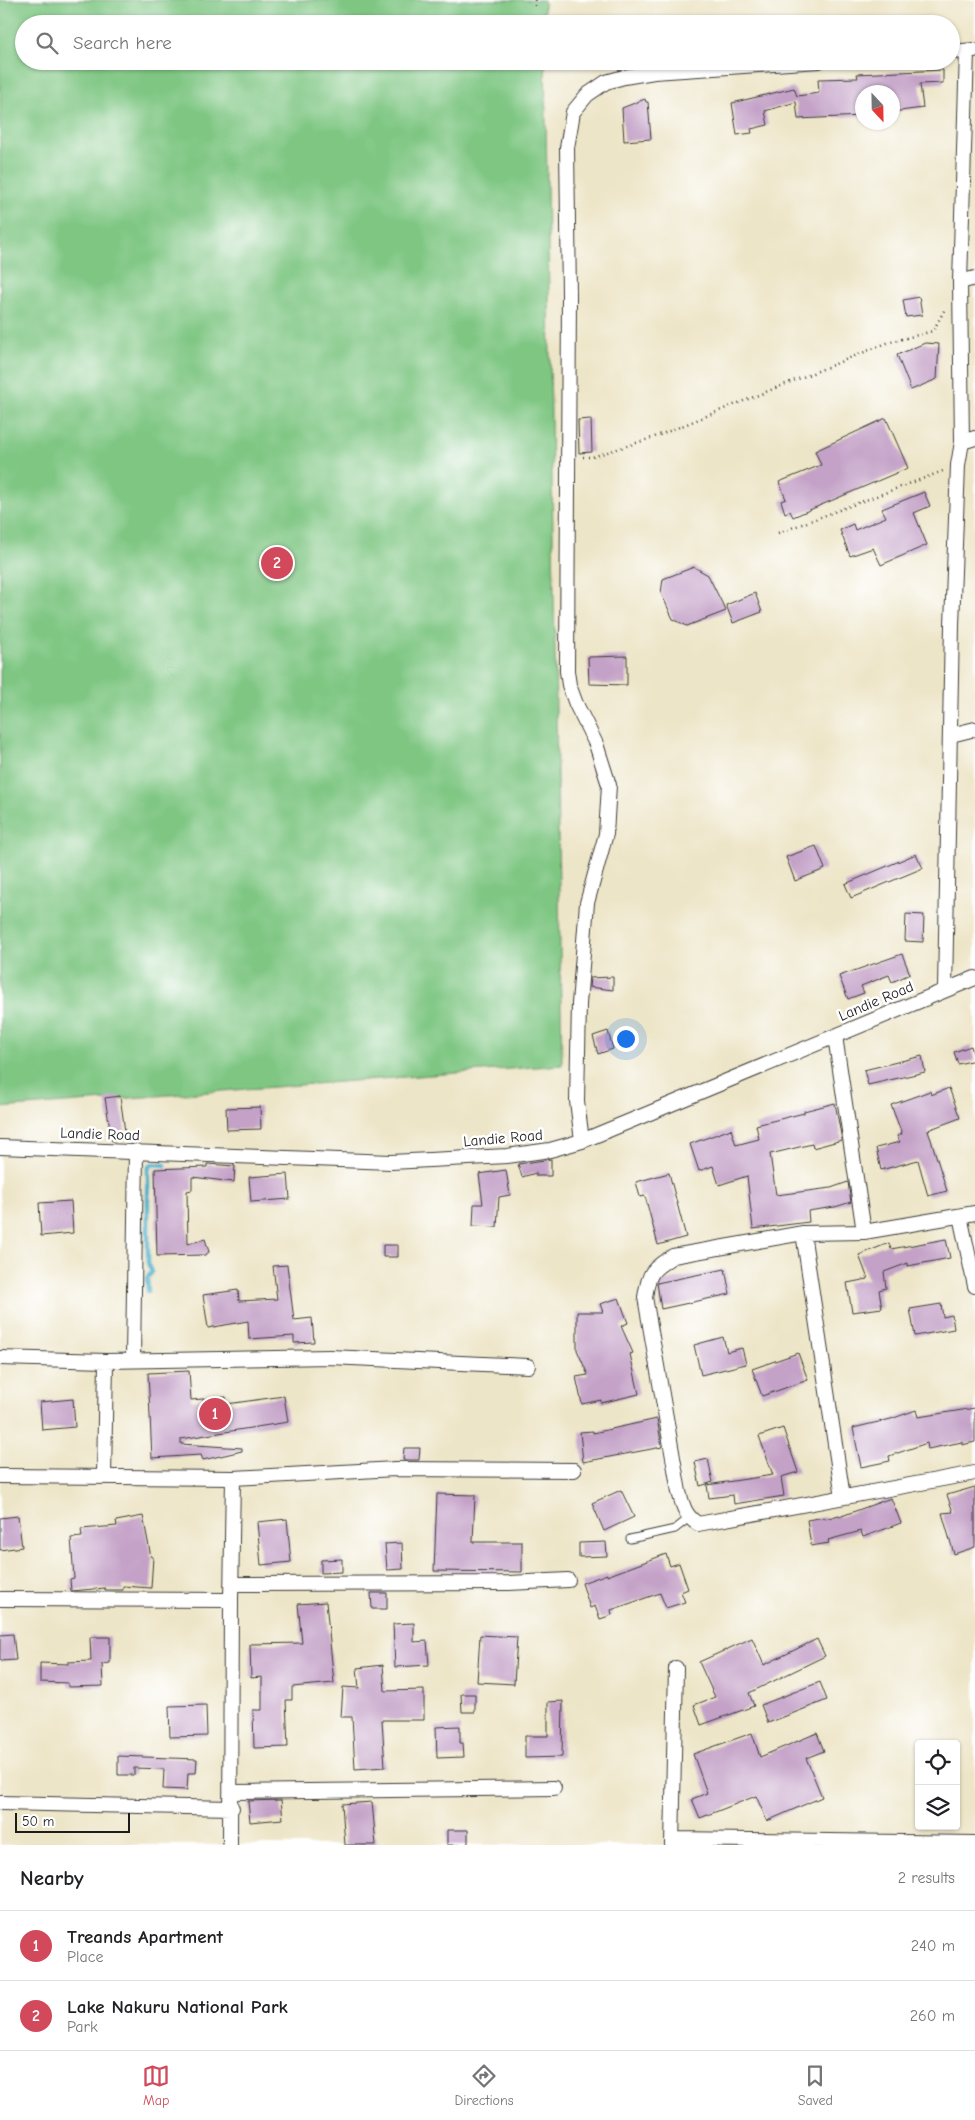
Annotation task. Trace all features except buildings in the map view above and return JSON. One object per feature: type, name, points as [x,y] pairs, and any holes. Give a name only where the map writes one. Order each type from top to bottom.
[{"type":"street","points":[[945,989],[958,465],[968,440],[960,282],[971,51]]},
{"type":"street","points":[[582,1141],[577,1101],[579,1004],[587,903],[606,834],[609,785],[596,744],[576,704],[569,685],[567,671],[569,456],[567,148],[573,112],[587,95],[606,82],[654,72],[684,70]]},
{"type":"street","points":[[960,282],[975,278]]},
{"type":"street","points":[[951,734],[975,729]]},
{"type":"street","name":"Landie Road","points":[[0,1147],[391,1162],[507,1156],[550,1150],[582,1141],[975,978]]},
{"type":"street","points":[[835,1036],[864,1232]]},
{"type":"street","points":[[133,1359],[136,1151]]},
{"type":"street","points":[[975,1213],[864,1232],[802,1233],[673,1256],[655,1267],[648,1280],[645,1297],[679,1492],[684,1511],[689,1518],[698,1524],[975,1473]]},
{"type":"street","points":[[960,1216],[975,1286]]},
{"type":"street","points":[[802,1233],[843,1497]]},
{"type":"street","points":[[0,1358],[106,1361],[133,1359],[330,1357],[528,1366]]},
{"type":"street","points":[[104,1477],[106,1361]]},
{"type":"street","points":[[0,1476],[233,1478],[395,1469],[574,1470]]},
{"type":"street","points":[[230,1845],[232,1808],[231,1600],[233,1478]]},
{"type":"street","points":[[232,1584],[499,1583],[568,1580]]},
{"type":"street","points":[[0,1600],[231,1600]]},
{"type":"street","points":[[676,1668],[672,1842],[975,1843]]},
{"type":"street","points":[[232,1792],[554,1788]]},
{"type":"street","points":[[0,1803],[232,1808]]},
{"type":"lane","points":[[630,1539],[675,1529],[689,1518]]},
{"type":"path","points":[[535,0],[535,6]]},
{"type":"path","points":[[569,456],[592,457],[632,445],[871,349],[933,331],[946,307]]},
{"type":"path","points":[[778,533],[958,465]]},
{"type":"green space","points":[[0,0],[544,0],[544,15],[15,15],[15,70],[545,70],[562,1065],[0,1108]]},
{"type":"waterway","points":[[148,1291],[147,1278],[152,1272],[148,1263],[148,1170],[150,1165],[165,1165]]},
{"type":"place","name":"Lake Nakuru National Park","points":[[277,563]]},
{"type":"place","name":"Treands Apartment","points":[[215,1414]]}]
